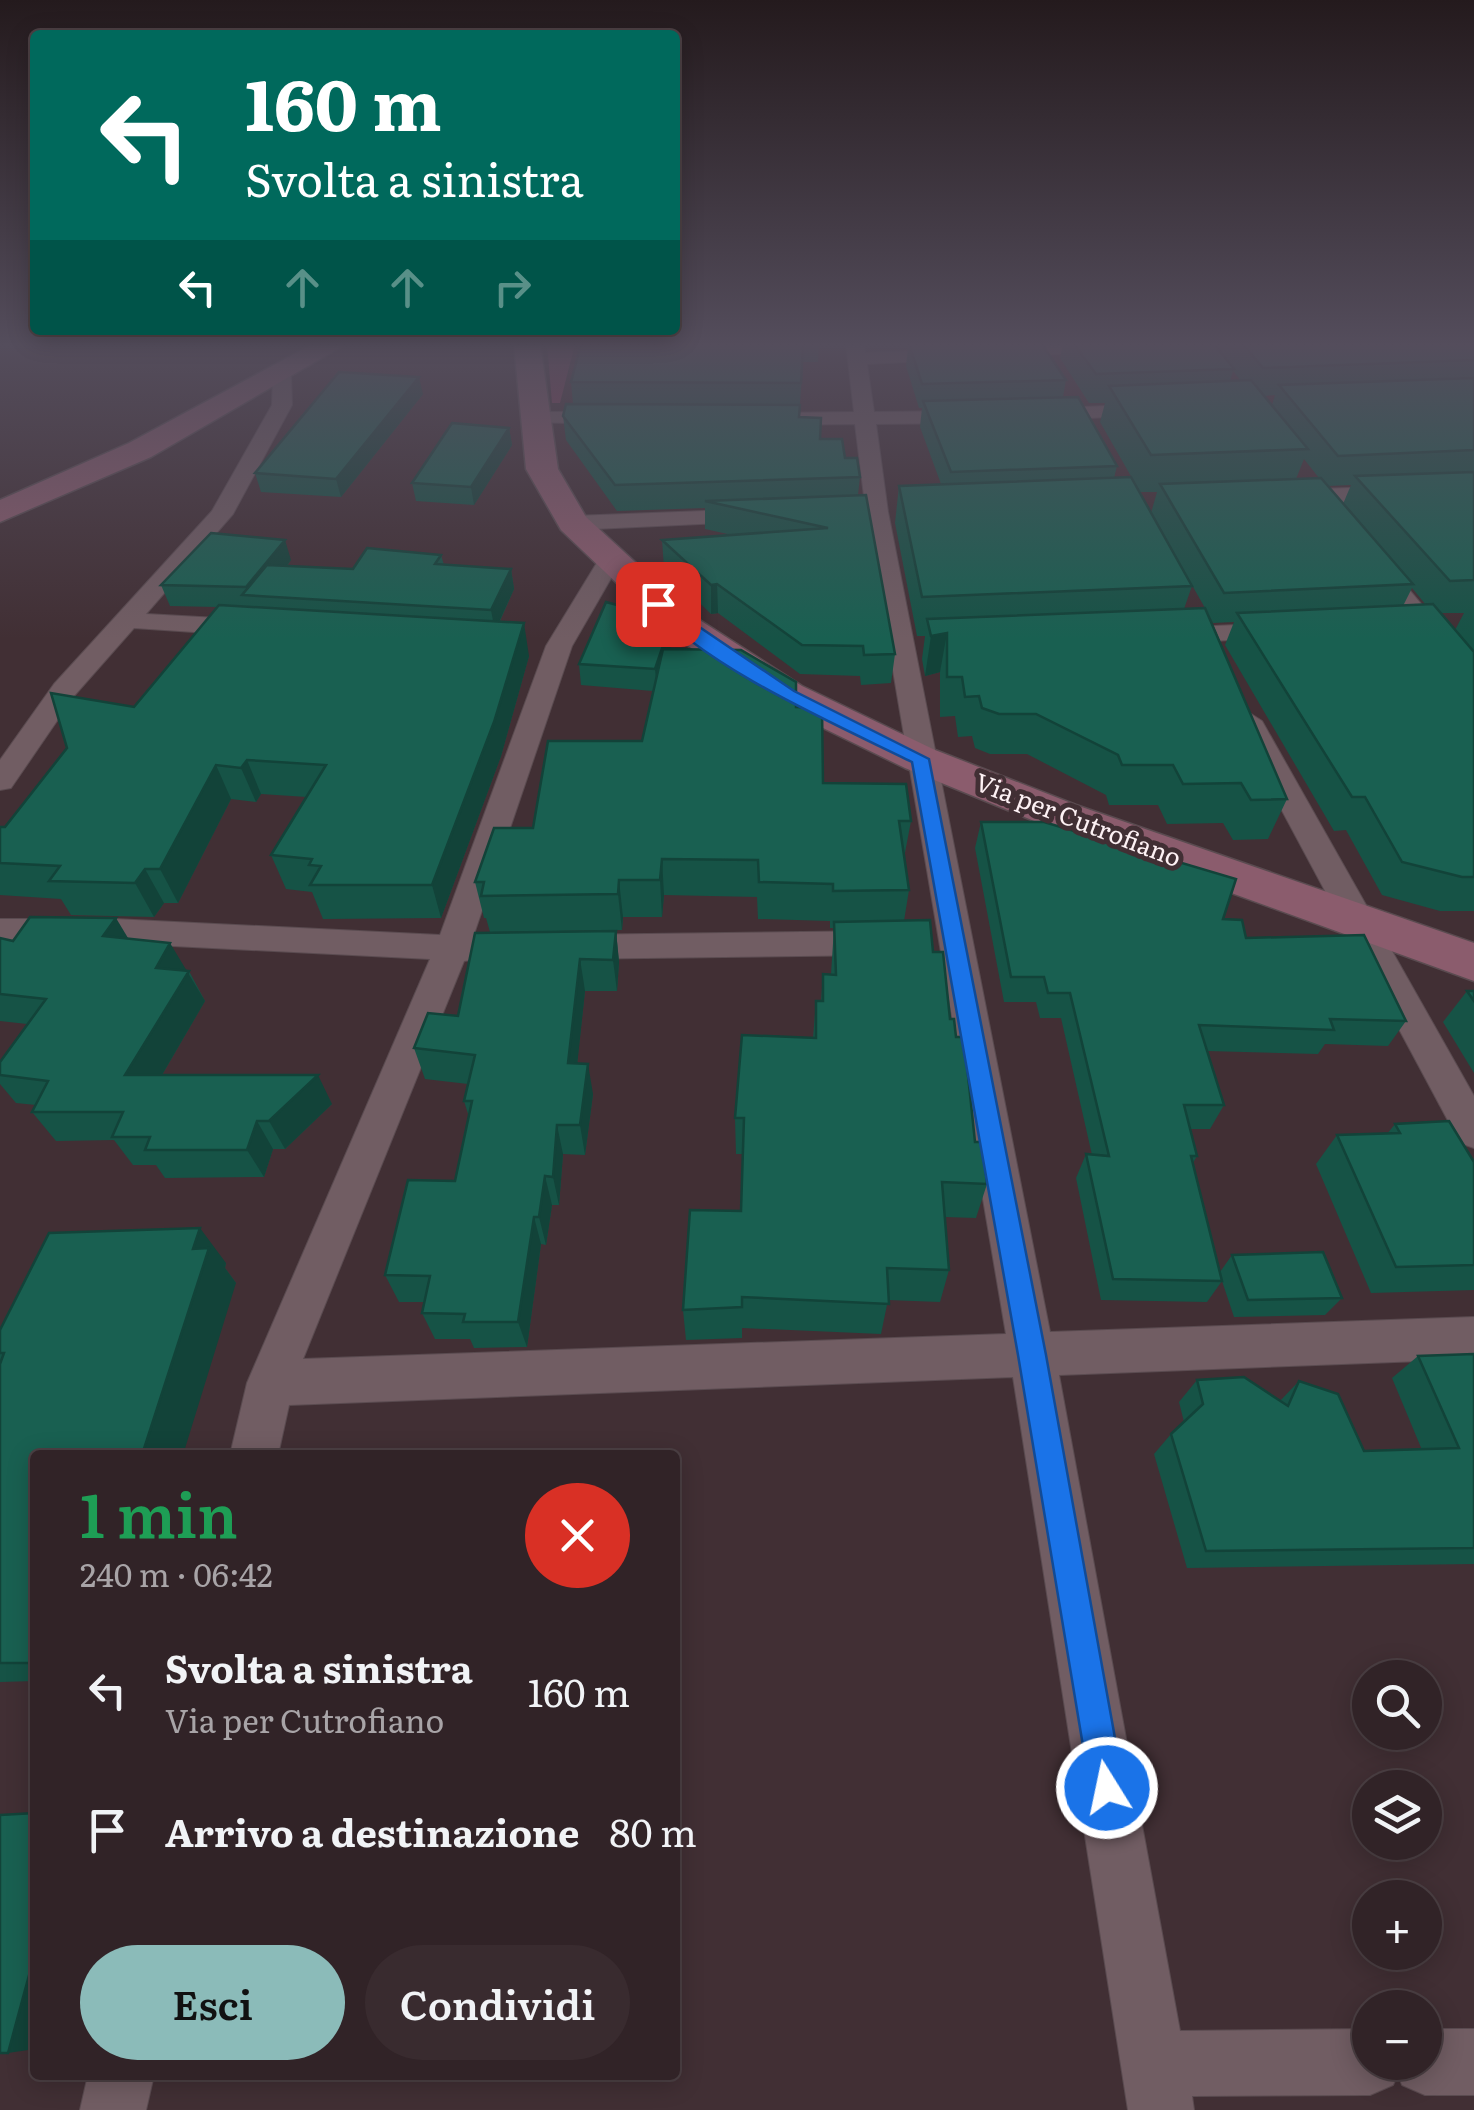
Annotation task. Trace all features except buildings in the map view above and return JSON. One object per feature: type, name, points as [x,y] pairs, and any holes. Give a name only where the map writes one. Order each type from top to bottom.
[{"type":"main road","points":[[0,512],[154,442]]},
{"type":"main road","name":"Via per Cutrofiano","points":[[537,442],[542,468],[573,523],[609,561],[682,626],[788,694],[920,759],[1362,925],[1474,962]]},
{"type":"street","points":[[0,781],[64,690],[222,514],[261,442]]},
{"type":"street","points":[[867,442],[878,512],[912,647],[920,759],[1032,1355],[1158,2087],[1352,2064]]},
{"type":"street","points":[[1293,466],[1474,684]]},
{"type":"street","points":[[1260,498],[1474,491]]},
{"type":"street","points":[[573,523],[782,516]]},
{"type":"street","points":[[255,1450],[270,1383],[452,949],[549,645],[609,561]]},
{"type":"street","points":[[1182,602],[1219,668]]},
{"type":"street","points":[[127,620],[284,630]]},
{"type":"street","points":[[1390,626],[1458,624]]},
{"type":"street","points":[[1140,637],[1314,630]]},
{"type":"street","points":[[1238,703],[1474,1132]]},
{"type":"street","points":[[0,931],[114,931],[452,949],[957,942]]},
{"type":"street","points":[[270,1383],[1474,1338]]},
{"type":"street","points":[[1442,2062],[1474,2062]]},
{"type":"street","points":[[113,2110],[120,2080]]},
{"type":"route","points":[[658,604],[682,626],[788,694],[920,759],[957,942],[1107,1788]]}]
